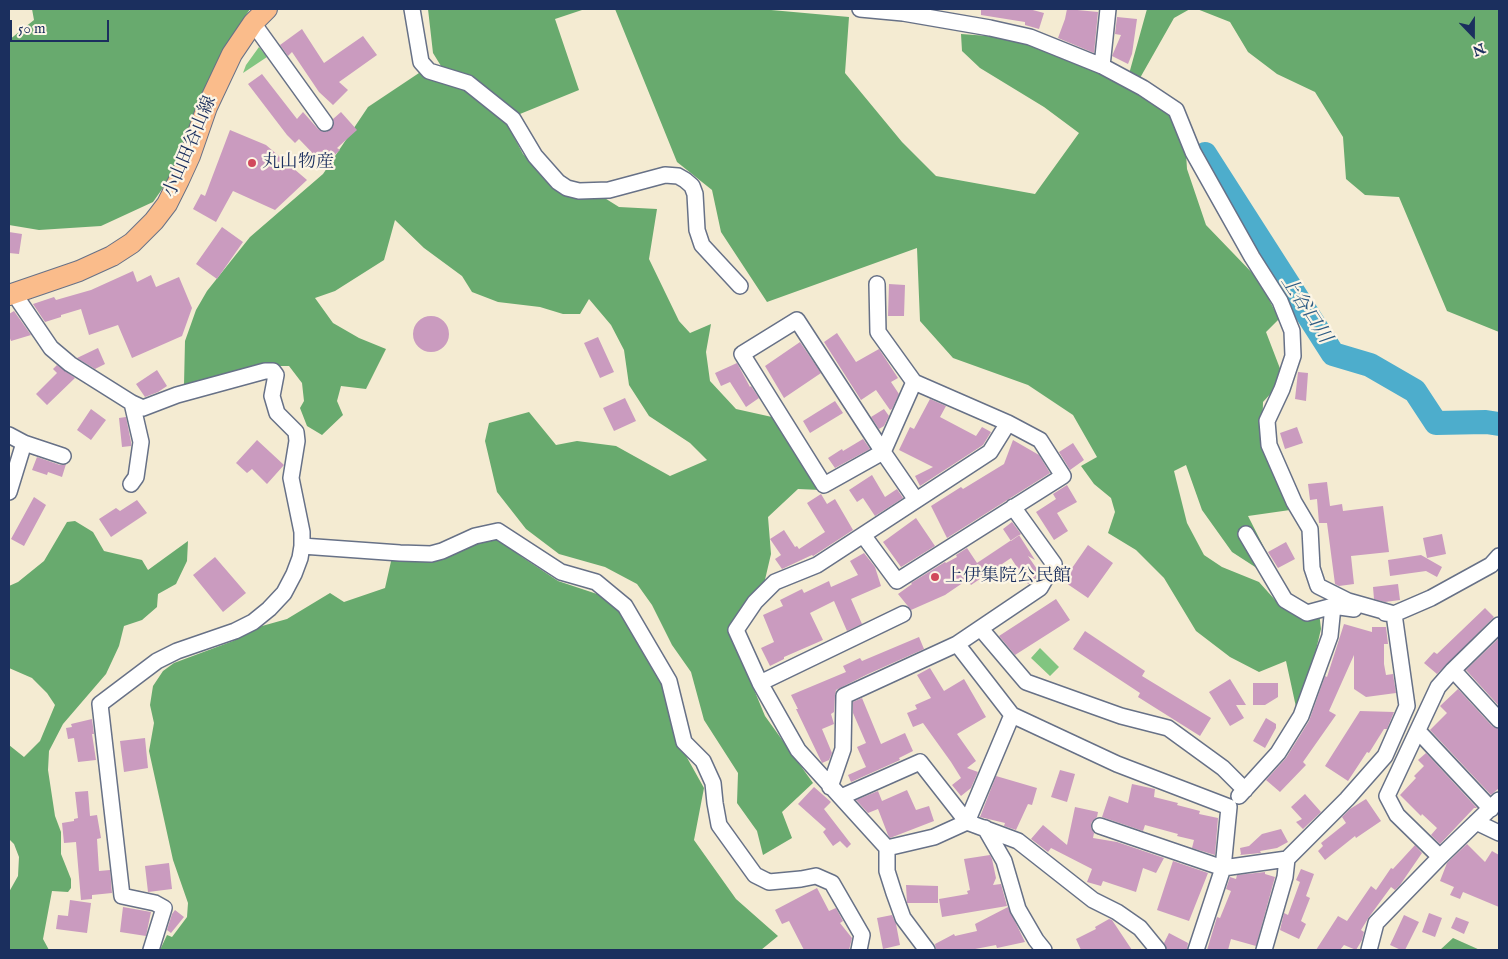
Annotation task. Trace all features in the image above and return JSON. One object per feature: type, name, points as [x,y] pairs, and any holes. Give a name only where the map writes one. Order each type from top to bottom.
[{"type":"main road","name":"小山田谷山線","points":[[12,294],[79,271],[112,256],[132,243],[154,222],[179,180],[190,156],[207,107],[232,54],[253,23],[267,9]]},
{"type":"street","points":[[412,9],[422,62],[429,71],[468,82],[512,119],[534,156],[558,182],[567,188],[580,191],[609,190],[665,175],[678,176],[686,180],[692,186],[695,194],[697,230],[702,245],[740,286]]},
{"type":"street","points":[[860,9],[903,11],[1030,37],[1102,66],[1143,88],[1176,110],[1193,152],[1252,257],[1280,302],[1292,331],[1293,356],[1282,389],[1267,421],[1269,445],[1294,502],[1310,529],[1312,568],[1318,586],[1348,601],[1394,614]]},
{"type":"street","points":[[1102,66],[1108,9]]},
{"type":"street","points":[[253,23],[325,123]]},
{"type":"street","points":[[863,535],[897,581],[1064,476],[1040,440],[1008,423],[914,382],[878,332],[877,284]]},
{"type":"street","points":[[12,294],[51,348],[70,364],[132,404],[142,408],[177,395],[265,370],[273,371],[276,374],[272,396],[277,413],[296,432],[297,441],[291,478],[302,532],[302,546],[294,574],[284,593],[253,622],[235,631],[157,661],[100,704],[122,896],[156,903],[164,908],[151,950]]},
{"type":"street","points":[[914,382],[883,452],[824,485],[742,354],[797,320],[883,452],[916,500]]},
{"type":"street","points":[[131,484],[136,476],[140,442],[132,404]]},
{"type":"street","points":[[927,950],[903,918],[887,871],[887,848],[798,750],[760,683],[736,630],[755,602],[775,582],[816,565],[990,452],[1008,423]]},
{"type":"street","points":[[9,435],[24,443],[63,456]]},
{"type":"street","points":[[9,492],[24,443]]},
{"type":"street","points":[[835,792],[843,749],[844,696],[957,644],[1040,588],[1054,564],[1014,507]]},
{"type":"street","points":[[302,546],[432,554],[475,536],[498,531],[561,572],[596,582],[625,606],[669,681],[684,742],[703,760],[713,782],[719,825],[754,875],[769,882],[816,876],[832,883],[862,935],[859,950]]},
{"type":"street","points":[[1246,534],[1285,600],[1307,613],[1333,606],[1394,614],[1431,598],[1491,565],[1499,556]]},
{"type":"street","points":[[1196,950],[1223,868],[1229,807],[1278,753],[1302,716],[1330,636],[1333,606]]},
{"type":"street","points":[[760,683],[903,614]]},
{"type":"street","points":[[1100,826],[1223,868],[1287,858],[1347,799],[1385,756],[1407,706],[1394,614]]},
{"type":"street","points":[[1440,856],[1397,815],[1387,796],[1438,687],[1499,626]]},
{"type":"street","points":[[981,629],[1026,682],[1121,716],[1168,728],[1222,768],[1245,790]]},
{"type":"street","points":[[957,644],[1012,715],[1117,764],[1229,807]]},
{"type":"street","points":[[1453,670],[1499,720]]},
{"type":"street","points":[[887,848],[934,837],[967,822],[1012,715]]},
{"type":"street","points":[[1369,950],[1376,923],[1440,856],[1495,805],[1418,731]]},
{"type":"street","points":[[835,792],[920,762],[967,822],[1018,841],[1093,900],[1117,912],[1140,928],[1158,950]]},
{"type":"street","points":[[1476,822],[1499,833]]},
{"type":"street","points":[[985,828],[1004,861],[1018,909],[1044,950]]},
{"type":"street","points":[[1264,950],[1285,877],[1287,858]]},
{"type":"green space","points":[[32,9],[250,9],[233,35],[191,124],[172,175],[153,202],[101,226],[39,230],[9,225],[9,40],[34,20]]},
{"type":"green space","points":[[428,9],[585,9],[555,19],[579,90],[515,116],[468,76],[441,66],[433,53]]},
{"type":"green space","points":[[615,9],[760,9],[849,17],[845,73],[902,142],[936,176],[1035,194],[1079,133],[1044,107],[980,68],[962,51],[961,34],[988,36],[1030,45],[1082,64],[1116,80],[1152,101],[1171,115],[1185,137],[1187,169],[1206,225],[1259,280],[1279,319],[1266,332],[1284,379],[1263,402],[1262,440],[1290,510],[1248,516],[1274,567],[1269,576],[1232,552],[1202,510],[1186,465],[1174,471],[1187,523],[1204,555],[1222,567],[1259,582],[1276,601],[1295,609],[1319,612],[1321,629],[1316,650],[1296,707],[1286,661],[1259,672],[1230,657],[1196,631],[1164,578],[1136,550],[1108,533],[1115,512],[1111,498],[1094,484],[1081,466],[1097,457],[1073,415],[1028,385],[953,358],[920,321],[917,248],[767,302],[721,232],[712,190],[677,162]]},
{"type":"green space","points":[[1147,9],[1190,9],[1174,18],[1140,78],[1129,74]]},
{"type":"green space","points":[[1197,9],[1499,9],[1499,332],[1447,311],[1399,197],[1365,195],[1346,179],[1343,137],[1315,92],[1277,74],[1248,52],[1230,22]]},
{"type":"green space","points":[[259,47],[267,57],[243,73],[246,65]]},
{"type":"green space","points":[[422,71],[464,90],[506,122],[523,154],[566,196],[595,192],[619,207],[657,209],[649,259],[679,321],[690,333],[711,324],[706,352],[710,381],[736,409],[772,417],[821,490],[798,489],[768,517],[771,554],[764,584],[728,627],[765,716],[813,783],[782,812],[792,838],[763,855],[757,831],[737,803],[738,773],[704,720],[691,672],[672,645],[652,605],[637,584],[605,567],[559,554],[526,529],[497,492],[485,441],[489,423],[529,412],[556,445],[577,441],[616,446],[670,476],[707,460],[690,443],[649,416],[629,385],[624,350],[611,325],[589,299],[580,314],[563,314],[540,307],[498,302],[472,292],[462,276],[424,248],[395,220],[384,260],[335,291],[315,298],[333,323],[359,338],[386,349],[366,389],[341,386],[337,401],[343,415],[322,435],[307,426],[300,408],[304,401],[302,383],[289,366],[275,366],[184,385],[185,341],[196,310],[207,291],[250,237],[323,174],[368,107]]},
{"type":"green space","points":[[75,521],[93,532],[104,551],[142,560],[148,570],[188,541],[187,561],[176,584],[158,594],[157,607],[142,620],[124,626],[119,646],[106,674],[63,724],[49,751],[48,770],[55,816],[61,832],[61,854],[71,879],[71,888],[68,892],[52,891],[43,939],[49,950],[9,950],[9,892],[18,876],[19,857],[14,844],[9,839],[9,745],[24,757],[40,741],[55,705],[47,693],[32,678],[9,668],[9,586],[18,582],[44,561],[67,522]]},
{"type":"green space","points":[[499,538],[522,557],[558,581],[609,598],[650,653],[671,707],[676,738],[704,788],[694,840],[736,899],[778,936],[761,950],[160,950],[167,935],[172,937],[187,917],[188,903],[173,860],[149,751],[154,723],[150,705],[153,686],[163,671],[174,663],[233,641],[262,626],[287,619],[330,593],[344,602],[385,588],[392,557],[477,540]]},
{"type":"green space","points":[[1040,648],[1059,667],[1050,676],[1031,658]]},
{"type":"green space","points":[[1453,938],[1480,950],[1440,950]]},
{"type":"building","points":[[981,9],[1029,9],[1044,13],[1039,29],[1025,25],[1025,22],[981,15]]},
{"type":"building","points":[[1067,9],[1098,12],[1094,53],[1058,38]]},
{"type":"building","points":[[1117,17],[1137,19],[1132,54],[1128,64],[1112,56],[1121,35],[1115,34]]},
{"type":"building","points":[[302,29],[324,63],[363,36],[377,55],[339,82],[348,90],[333,105],[319,92],[292,52],[288,56],[280,45]]},
{"type":"building","points":[[262,74],[297,119],[303,112],[318,129],[326,132],[333,127],[333,119],[341,112],[357,130],[337,148],[340,150],[324,165],[299,139],[295,143],[287,135],[248,84]]},
{"type":"building","name":"丸山物産","points":[[230,130],[266,145],[307,180],[275,210],[233,191],[216,222],[193,209],[201,194],[205,196]]},
{"type":"building","points":[[222,227],[243,242],[217,279],[196,264]]},
{"type":"building","points":[[9,232],[22,234],[19,254],[9,253]]},
{"type":"building","points":[[133,271],[137,282],[151,275],[156,287],[179,277],[192,308],[182,336],[132,358],[118,325],[89,335],[81,309],[45,322],[33,304],[54,297],[56,300],[91,290]]},
{"type":"building","points":[[889,284],[905,285],[904,316],[888,316]]},
{"type":"building","points":[[14,311],[31,335],[11,341],[9,336],[9,314]]},
{"type":"building","points":[[431,316],[444,321],[449,334],[444,347],[431,352],[418,347],[413,334],[418,321]]},
{"type":"building","points":[[837,333],[856,362],[879,349],[898,378],[891,382],[899,394],[892,409],[890,410],[876,390],[861,400],[824,342]]},
{"type":"building","points":[[598,337],[614,372],[600,378],[584,343]]},
{"type":"building","points":[[800,342],[821,373],[784,398],[765,366]]},
{"type":"building","points":[[98,348],[105,364],[95,369],[77,358]]},
{"type":"building","points":[[737,363],[750,387],[759,398],[746,407],[730,382],[721,386],[715,373]]},
{"type":"building","points":[[57,365],[75,378],[47,405],[36,394],[57,373],[53,369]]},
{"type":"building","points":[[157,370],[167,386],[145,397],[136,384]]},
{"type":"building","points":[[1298,372],[1308,373],[1306,401],[1295,399]]},
{"type":"building","points":[[625,398],[636,421],[614,431],[603,408]]},
{"type":"building","points":[[930,399],[946,406],[940,417],[976,436],[982,427],[991,432],[983,445],[920,486],[915,476],[933,467],[899,450],[910,427],[914,429]]},
{"type":"building","points":[[835,401],[843,413],[810,433],[803,421]]},
{"type":"building","points":[[91,409],[106,420],[91,440],[77,430]]},
{"type":"building","points":[[884,409],[889,416],[884,426],[879,429],[871,417]]},
{"type":"building","points":[[126,417],[131,446],[122,447],[119,418]]},
{"type":"building","points":[[1297,427],[1303,443],[1285,449],[1280,433]]},
{"type":"building","points":[[863,439],[870,449],[835,468],[828,458]]},
{"type":"building","points":[[257,440],[284,465],[267,484],[252,469],[247,473],[236,463]]},
{"type":"building","points":[[1013,440],[1039,455],[1050,473],[947,538],[931,506],[961,487],[963,489],[1004,464]]},
{"type":"building","points":[[1073,443],[1084,460],[1070,470],[1059,452]]},
{"type":"building","points":[[37,457],[60,465],[66,464],[62,477],[48,472],[47,475],[32,470]]},
{"type":"building","points":[[872,475],[885,497],[897,489],[903,498],[875,516],[863,498],[857,502],[849,490]]},
{"type":"building","points":[[1327,482],[1330,506],[1342,504],[1343,511],[1383,506],[1389,552],[1351,556],[1354,584],[1339,586],[1335,584],[1327,523],[1319,523],[1317,499],[1310,500],[1308,484]]},
{"type":"building","points":[[1067,485],[1077,502],[1057,513],[1068,531],[1054,540],[1036,512],[1056,499],[1053,494]]},
{"type":"building","points":[[821,494],[827,504],[835,499],[853,530],[813,556],[782,569],[775,559],[781,555],[770,539],[784,530],[795,547],[797,546],[799,549],[825,532],[807,503]]},
{"type":"building","points":[[34,497],[46,505],[24,546],[11,539]]},
{"type":"building","points":[[137,500],[147,513],[111,537],[99,519],[116,508],[120,511]]},
{"type":"building","points":[[916,518],[935,546],[901,567],[883,542]]},
{"type":"building","points":[[1012,522],[1021,534],[1011,541],[1003,529]]},
{"type":"building","points":[[1442,534],[1446,554],[1427,558],[1423,538]]},
{"type":"building","points":[[1019,535],[1035,560],[1028,556],[1039,572],[1033,581],[1028,584],[1011,558],[971,585],[967,580],[945,595],[911,610],[898,594],[911,583],[945,562],[957,557],[956,555],[967,548],[977,563]]},
{"type":"building","points":[[1286,542],[1295,559],[1278,568],[1268,552]]},
{"type":"building","points":[[1088,545],[1113,563],[1088,598],[1063,581]]},
{"type":"building","points":[[864,553],[875,567],[881,586],[851,599],[862,624],[847,631],[834,601],[810,613],[823,640],[784,657],[784,659],[770,666],[761,648],[774,642],[763,615],[783,606],[780,600],[802,589],[804,593],[829,581],[831,587],[858,575],[850,561]]},
{"type":"building","points":[[1421,555],[1442,567],[1437,577],[1426,571],[1390,576],[1388,560]]},
{"type":"building","points":[[215,557],[246,593],[223,612],[193,575]]},
{"type":"building","points":[[1398,584],[1400,600],[1385,602],[1374,599],[1373,587]]},
{"type":"building","points":[[1056,599],[1070,620],[1015,655],[999,636]]},
{"type":"building","points":[[1485,608],[1494,617],[1437,674],[1424,663],[1434,652],[1437,654]]},
{"type":"building","points":[[1344,624],[1372,632],[1372,627],[1386,627],[1388,644],[1384,644],[1384,664],[1386,675],[1393,674],[1396,693],[1366,697],[1354,689],[1354,655],[1329,711],[1336,715],[1303,762],[1306,765],[1280,792],[1266,780],[1286,758],[1309,721],[1325,676],[1327,677]]},
{"type":"building","points":[[1085,631],[1145,671],[1142,676],[1211,718],[1200,736],[1138,697],[1140,693],[1073,649]]},
{"type":"building","points":[[919,637],[924,649],[836,690],[834,712],[831,714],[834,724],[822,729],[832,753],[829,760],[822,763],[791,695],[846,672],[843,666],[860,658],[862,661]]},
{"type":"building","points":[[1499,638],[1499,706],[1466,670]]},
{"type":"building","points":[[930,668],[944,691],[964,679],[986,717],[957,734],[976,761],[967,768],[978,772],[971,788],[961,796],[952,785],[961,778],[951,762],[923,723],[913,727],[907,713],[917,709],[915,705],[931,698],[917,675]]},
{"type":"building","points":[[1230,679],[1246,705],[1236,705],[1244,718],[1230,726],[1209,692]]},
{"type":"building","points":[[1253,683],[1278,683],[1278,697],[1265,705],[1253,705]]},
{"type":"building","points":[[1458,689],[1492,726],[1499,729],[1499,788],[1491,795],[1430,730],[1447,713],[1440,706]]},
{"type":"building","points":[[862,698],[881,744],[905,733],[913,751],[899,758],[900,760],[851,782],[848,775],[866,767],[857,747],[866,743],[853,713],[853,702]]},
{"type":"building","points":[[1360,711],[1394,712],[1387,729],[1384,729],[1348,781],[1325,766]]},
{"type":"building","points":[[1266,718],[1276,724],[1276,728],[1265,748],[1253,741]]},
{"type":"building","points":[[92,719],[96,760],[78,762],[74,738],[68,739],[66,728],[72,727],[71,724]]},
{"type":"building","points":[[145,738],[148,768],[124,772],[120,741]]},
{"type":"building","points":[[1426,753],[1477,808],[1474,808],[1440,844],[1431,835],[1437,828],[1422,814],[1421,816],[1400,795],[1424,766],[1418,760]]},
{"type":"building","points":[[1060,770],[1075,774],[1067,802],[1051,797]]},
{"type":"building","points":[[996,776],[1037,788],[1032,805],[1028,804],[1016,830],[1004,826],[1005,823],[980,817]]},
{"type":"building","points":[[1132,784],[1155,789],[1154,797],[1200,811],[1199,814],[1218,818],[1215,855],[1192,848],[1194,840],[1177,836],[1178,834],[1145,825],[1143,831],[1102,817],[1109,796],[1128,803]]},
{"type":"building","points":[[814,787],[831,802],[824,809],[851,844],[847,848],[840,841],[833,846],[823,832],[826,829],[798,804]]},
{"type":"building","points":[[907,790],[916,810],[929,806],[934,821],[890,838],[878,809],[868,813],[856,800],[878,791],[882,801]]},
{"type":"building","points":[[88,791],[90,816],[97,815],[101,838],[97,839],[99,871],[110,870],[112,893],[92,895],[92,899],[81,900],[76,842],[64,843],[62,823],[74,821],[74,819],[78,818],[75,792]]},
{"type":"building","points":[[1305,794],[1321,812],[1303,829],[1296,822],[1302,819],[1291,807]]},
{"type":"building","points":[[1366,799],[1381,821],[1356,838],[1355,836],[1325,860],[1318,851],[1323,846],[1321,843],[1346,823],[1342,817],[1350,809]]},
{"type":"building","points":[[1075,807],[1098,812],[1097,817],[1091,823],[1094,833],[1093,838],[1117,842],[1164,858],[1156,873],[1143,868],[1136,892],[1103,881],[1101,886],[1087,882],[1092,869],[1051,848],[1048,852],[1031,839],[1043,825],[1067,845]]},
{"type":"building","points":[[1281,829],[1288,842],[1277,848],[1260,851],[1261,853],[1240,855],[1240,848],[1249,846],[1262,834]]},
{"type":"building","points":[[1467,844],[1485,862],[1492,851],[1499,855],[1499,907],[1463,892],[1460,899],[1450,895],[1454,887],[1440,881],[1447,863]]},
{"type":"building","points":[[1415,845],[1422,853],[1400,885],[1395,890],[1391,887],[1369,917],[1361,930],[1364,932],[1362,940],[1356,950],[1344,945],[1340,950],[1316,950],[1338,916],[1347,921],[1371,886],[1376,890],[1391,868],[1393,869]]},
{"type":"building","points":[[990,855],[996,878],[993,885],[1001,884],[1007,906],[942,917],[939,899],[968,894],[967,891],[970,890],[964,859]]},
{"type":"building","points":[[1173,861],[1208,873],[1189,921],[1157,910]]},
{"type":"building","points":[[169,863],[172,889],[148,892],[145,866]]},
{"type":"building","points":[[1301,869],[1314,874],[1306,896],[1310,898],[1301,921],[1306,924],[1299,939],[1280,930],[1284,913],[1288,915],[1300,882],[1296,880]]},
{"type":"building","points":[[1265,872],[1265,874],[1275,877],[1256,946],[1231,939],[1228,950],[1207,950],[1217,917],[1220,918],[1231,891],[1226,889],[1230,877],[1236,879],[1237,875]]},
{"type":"building","points":[[906,885],[938,886],[938,903],[907,903]]},
{"type":"building","points":[[817,888],[829,911],[836,908],[843,921],[840,923],[852,938],[849,950],[804,950],[789,921],[782,924],[775,910]]},
{"type":"building","points":[[70,900],[91,903],[87,933],[56,929],[58,915],[68,916]]},
{"type":"building","points":[[123,907],[151,912],[146,936],[120,932]]},
{"type":"building","points":[[1008,907],[1025,942],[997,948],[996,945],[970,950],[936,950],[935,944],[954,934],[955,936],[977,931],[975,924]]},
{"type":"building","points":[[175,910],[184,917],[171,933],[167,930]]},
{"type":"building","points":[[1429,913],[1442,918],[1435,937],[1422,932]]},
{"type":"building","points":[[892,915],[896,924],[900,945],[883,949],[877,918]]},
{"type":"building","points":[[1404,915],[1419,922],[1405,950],[1401,950],[1390,945]]},
{"type":"building","points":[[1456,917],[1469,922],[1464,934],[1451,928]]},
{"type":"building","points":[[1109,919],[1112,920],[1132,950],[1081,950],[1076,939],[1096,929],[1095,927]]},
{"type":"building","points":[[1169,933],[1188,943],[1187,950],[1167,950],[1164,943]]},
{"type":"waterway","name":"上谷口川","points":[[1205,154],[1333,354],[1370,365],[1415,391],[1436,423],[1486,422],[1499,424]]},
{"type":"place","name":"丸山物産","points":[[252,163]]},
{"type":"place","name":"上伊集院公民館","points":[[935,577]]}]
